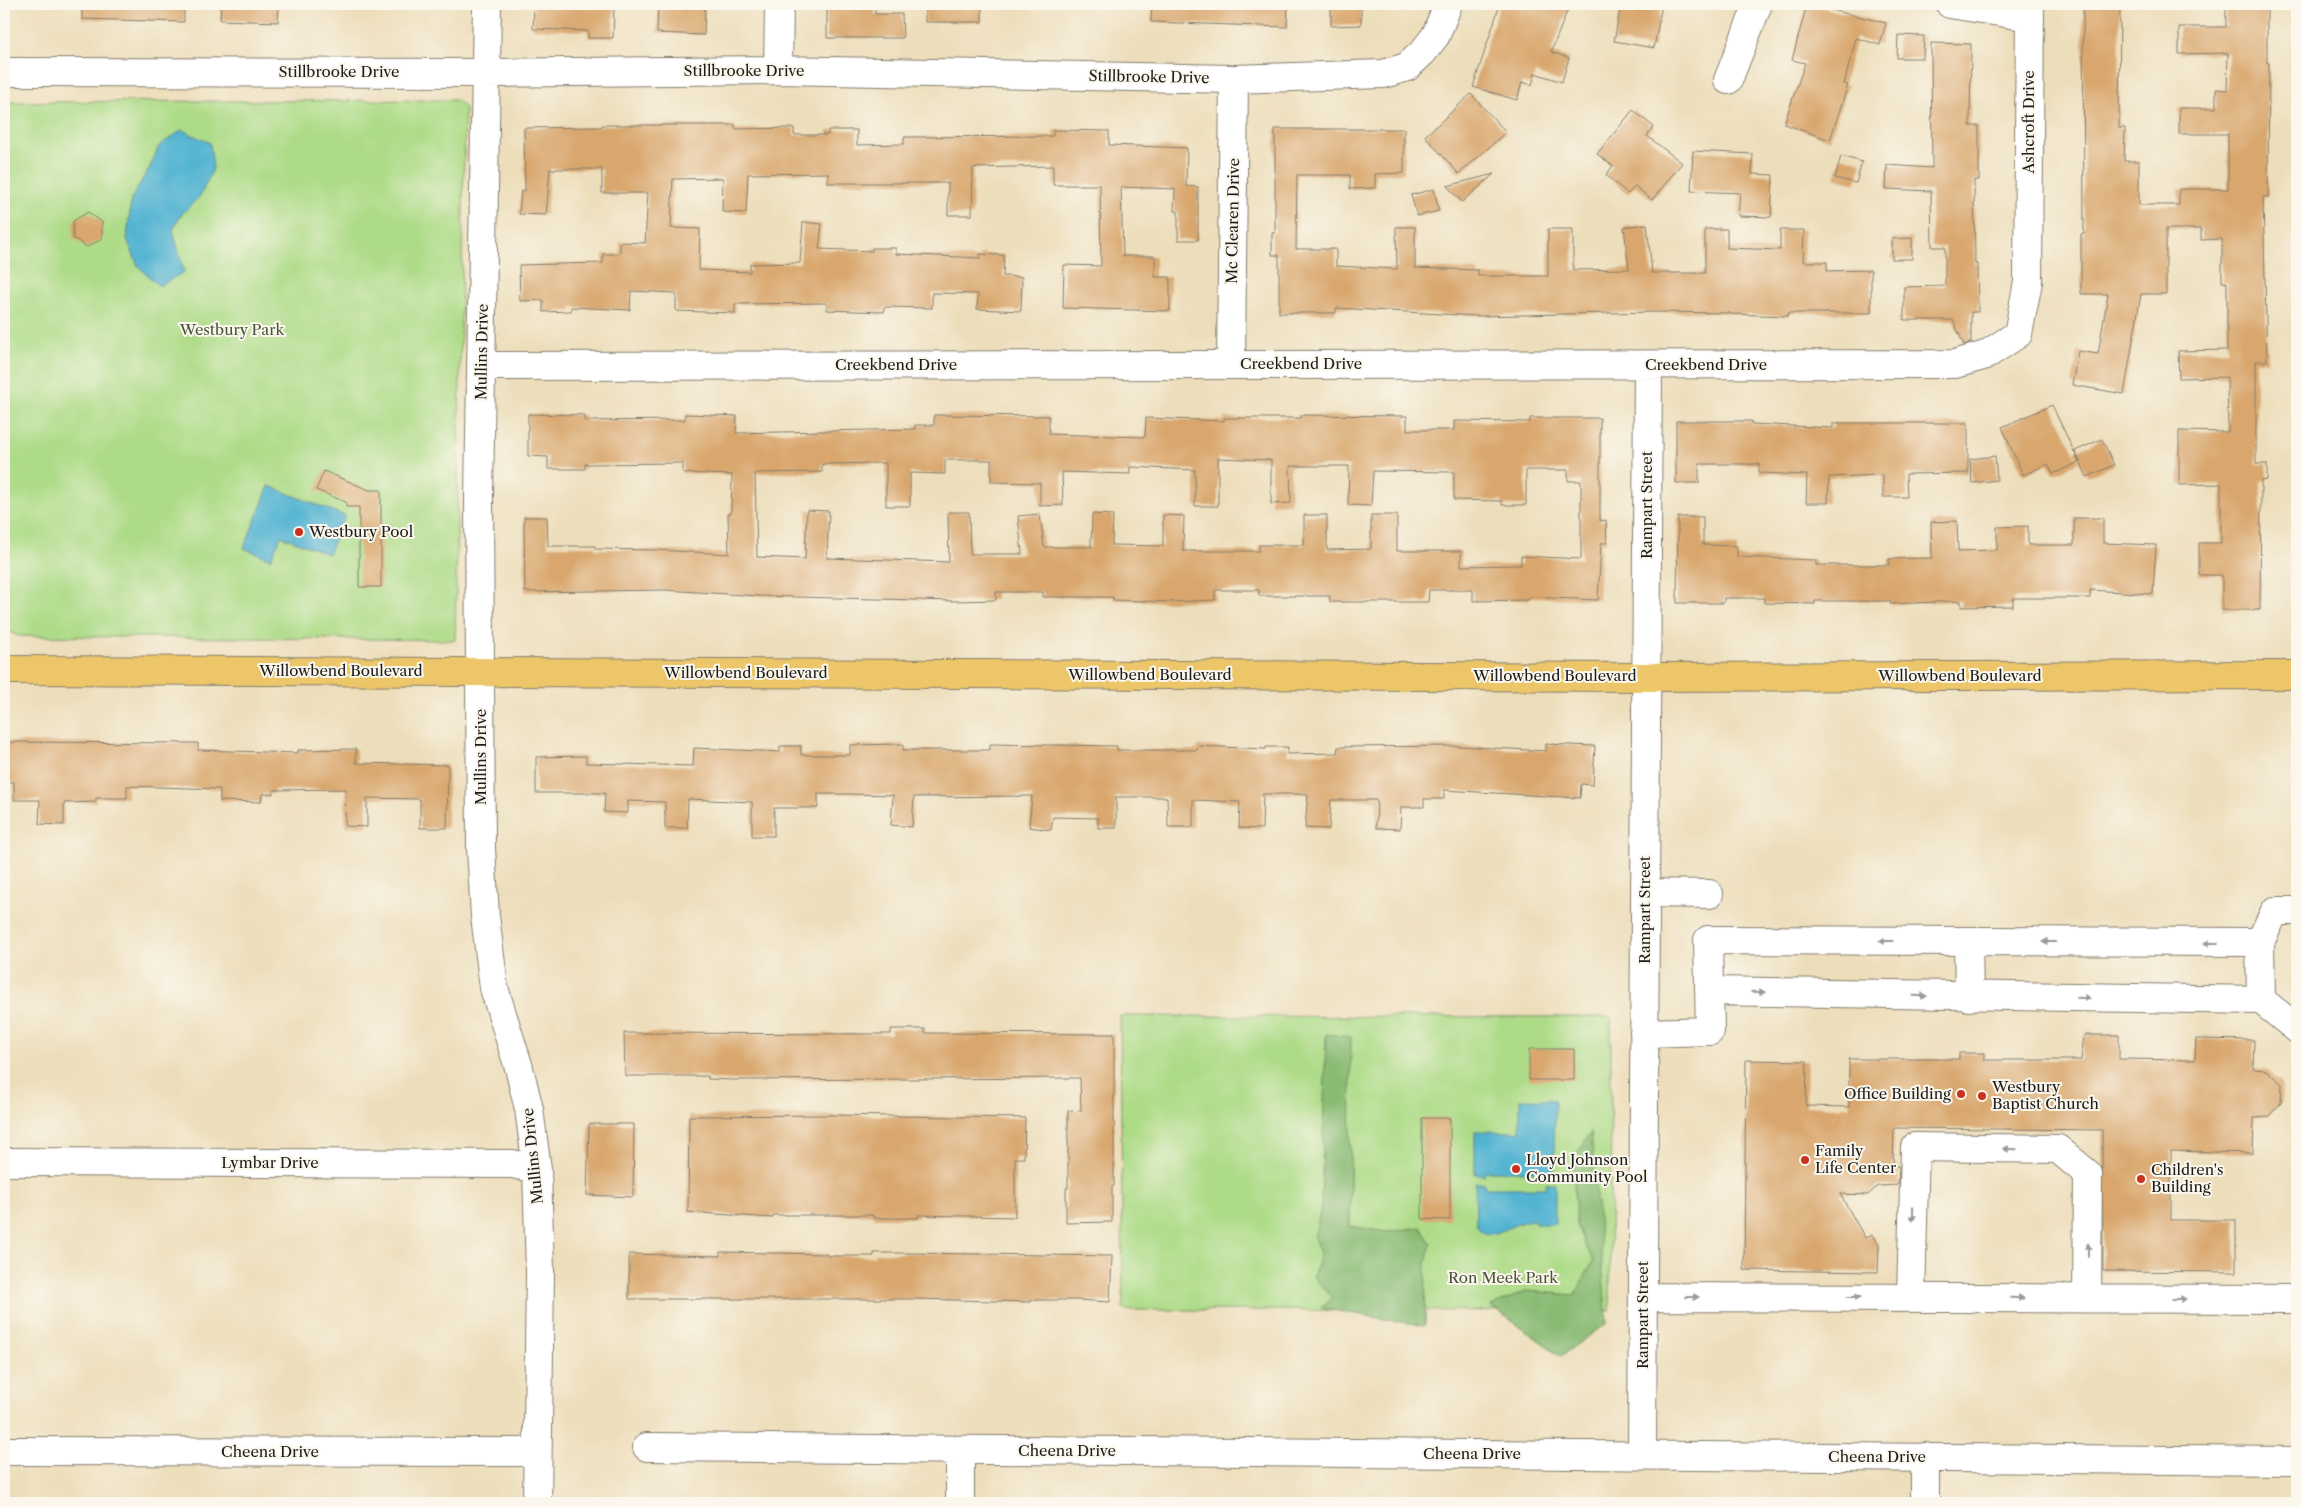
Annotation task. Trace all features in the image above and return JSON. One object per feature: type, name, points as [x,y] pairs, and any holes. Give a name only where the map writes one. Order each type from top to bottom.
[{"type":"main road","name":"Willowbend Boulevard","points":[[4,670],[1646,677],[2297,675]]},
{"type":"street","name":"Mullins Drive","points":[[487,4],[480,497],[482,672],[481,848],[485,916],[494,988],[519,1068],[529,1109],[537,1169],[540,1272],[537,1503]]},
{"type":"street","points":[[778,70],[779,4]]},
{"type":"street","name":"Stillbrooke Drive","points":[[4,72],[778,70],[1234,79],[1383,74],[1407,67],[1423,52],[1436,36],[1448,4]]},
{"type":"street","points":[[1728,80],[1758,4]]},
{"type":"street","points":[[1950,4],[2030,10]]},
{"type":"street","name":"Ashcroft Drive","points":[[2028,240],[2030,10]]},
{"type":"street","name":"Mc Clearen Drive","points":[[1231,364],[1234,79]]},
{"type":"street","name":"Creekbend Drive","points":[[482,366],[1955,364],[1986,355],[2018,334],[2028,282],[2028,240]]},
{"type":"street","name":"Rampart Street","points":[[1642,1455],[1648,365]]},
{"type":"street","points":[[1645,893],[1709,894]]},
{"type":"street","points":[[2261,1000],[2260,942],[2275,911],[2297,911]]},
{"type":"street","points":[[1644,1033],[1710,1031],[1708,940],[2260,942]]},
{"type":"street","points":[[1968,942],[1969,996]]},
{"type":"street","points":[[1709,991],[2261,1000],[2297,1029]]},
{"type":"street","points":[[1911,1297],[1915,1147],[2058,1149],[2088,1174],[2087,1298]]},
{"type":"street","name":"Lymbar Drive","points":[[4,1162],[512,1164],[537,1169]]},
{"type":"street","points":[[1643,1297],[2297,1299]]},
{"type":"street","name":"Cheena Drive","points":[[647,1447],[2297,1461]]},
{"type":"street","points":[[960,1450],[960,1503]]},
{"type":"street","name":"Cheena Drive","points":[[4,1451],[537,1452]]},
{"type":"street","points":[[1925,1503],[1926,1457]]},
{"type":"green space","name":"Westbury Park","points":[[456,100],[465,108],[455,640],[19,636],[4,630],[4,102]]},
{"type":"green space","name":"Ron Meek Park","points":[[1120,1016],[1611,1017],[1610,1311],[1123,1310]]},
{"type":"green space","points":[[1326,1034],[1351,1037],[1350,1226],[1387,1232],[1421,1227],[1431,1244],[1426,1263],[1425,1326],[1321,1308],[1333,1298],[1313,1277],[1320,1253],[1314,1238],[1321,1208]]},
{"type":"green space","points":[[1591,1132],[1607,1323],[1561,1356],[1491,1306],[1527,1291],[1575,1295],[1593,1261],[1576,1225],[1573,1159]]},
{"type":"water","points":[[182,130],[210,143],[213,169],[200,196],[181,215],[173,230],[184,272],[159,286],[138,266],[127,239],[131,199],[150,167],[159,146]]},
{"type":"water","points":[[269,486],[345,516],[328,554],[281,536],[271,559],[244,548]]},
{"type":"water","points":[[1520,1099],[1555,1100],[1554,1171],[1485,1171],[1484,1175],[1475,1174],[1475,1131],[1520,1132]]},
{"type":"water","points":[[1475,1183],[1485,1183],[1485,1188],[1545,1188],[1546,1183],[1555,1183],[1555,1224],[1536,1224],[1535,1220],[1526,1221],[1501,1231],[1486,1234],[1480,1230],[1476,1223]]},
{"type":"building","points":[[82,4],[184,4],[184,22],[82,19]]},
{"type":"building","points":[[221,4],[279,4],[278,22],[220,20]]},
{"type":"building","points":[[534,4],[614,4],[613,38],[588,38],[588,31],[533,29]]},
{"type":"building","points":[[658,4],[705,4],[704,35],[657,33]]},
{"type":"building","points":[[827,4],[875,4],[875,14],[902,14],[903,38],[827,38]]},
{"type":"building","points":[[925,4],[982,4],[982,22],[925,22]]},
{"type":"building","points":[[1152,4],[1288,4],[1287,27],[1151,22]]},
{"type":"building","points":[[1331,4],[1361,4],[1361,25],[1331,26]]},
{"type":"building","points":[[1500,4],[1570,4],[1551,52],[1569,58],[1562,82],[1535,73],[1532,85],[1522,82],[1517,100],[1473,87]]},
{"type":"building","points":[[1621,4],[1662,4],[1654,48],[1614,41]]},
{"type":"building","points":[[1807,4],[1886,23],[1880,45],[1856,38],[1844,84],[1848,85],[1830,140],[1784,124],[1805,63],[1792,60]]},
{"type":"building","points":[[2083,4],[2120,4],[2119,128],[2125,128],[2124,161],[2139,161],[2139,205],[2179,205],[2179,189],[2228,189],[2228,134],[2179,134],[2179,108],[2216,108],[2216,89],[2227,90],[2228,53],[2179,54],[2179,27],[2226,27],[2226,4],[2267,4],[2267,63],[2269,63],[2268,197],[2263,197],[2267,361],[2256,361],[2256,464],[2267,464],[2267,480],[2261,481],[2260,610],[2222,610],[2222,575],[2199,575],[2199,543],[2221,543],[2221,484],[2179,485],[2179,431],[2228,432],[2227,377],[2179,378],[2178,351],[2227,350],[2227,282],[2222,282],[2222,239],[2201,240],[2201,229],[2166,229],[2166,294],[2141,294],[2124,394],[2072,385],[2078,351],[2098,354],[2108,294],[2081,294],[2081,234],[2084,234]]},
{"type":"building","points":[[1898,35],[1924,36],[1923,58],[1897,58]]},
{"type":"building","points":[[1931,43],[1971,44],[1970,126],[1979,126],[1979,180],[1974,180],[1975,264],[1977,264],[1978,312],[1971,312],[1971,343],[1964,345],[1953,320],[1904,320],[1904,287],[1945,286],[1945,247],[1932,247],[1931,191],[1886,189],[1887,165],[1932,168]]},
{"type":"building","points":[[1471,94],[1506,132],[1459,174],[1425,136]]},
{"type":"building","points":[[1633,110],[1654,127],[1647,136],[1682,163],[1652,200],[1635,186],[1628,194],[1606,175],[1613,166],[1597,154]]},
{"type":"building","points":[[602,125],[735,125],[735,129],[794,128],[794,135],[828,135],[828,130],[857,130],[857,145],[904,144],[904,137],[1053,136],[1053,130],[1109,131],[1109,145],[1187,148],[1186,186],[1198,187],[1198,240],[1178,240],[1178,211],[1174,211],[1175,189],[1121,187],[1123,256],[1155,256],[1155,277],[1170,277],[1170,311],[1063,308],[1064,265],[1101,266],[1100,185],[1053,185],[1053,166],[973,168],[972,215],[948,215],[948,183],[828,183],[828,173],[748,174],[746,213],[722,212],[723,178],[673,179],[671,228],[700,229],[699,270],[750,272],[750,264],[800,263],[803,222],[822,224],[819,249],[872,251],[872,248],[896,248],[896,254],[980,258],[980,254],[1004,255],[1003,276],[1022,277],[1021,311],[977,309],[978,294],[932,293],[932,308],[884,307],[884,312],[827,310],[827,303],[735,304],[735,313],[676,311],[676,293],[631,291],[630,310],[571,307],[571,311],[543,312],[543,300],[520,301],[519,265],[603,263],[603,254],[620,254],[620,242],[645,243],[648,193],[602,193],[602,169],[550,169],[546,215],[519,214],[521,191],[525,191],[524,128],[602,127]]},
{"type":"building","points":[[1275,129],[1404,129],[1404,173],[1375,174],[1375,188],[1350,189],[1350,175],[1297,175],[1296,249],[1336,249],[1336,266],[1397,269],[1396,227],[1415,227],[1415,268],[1478,270],[1478,276],[1548,276],[1548,229],[1573,229],[1573,270],[1629,269],[1624,227],[1647,224],[1652,273],[1705,273],[1705,229],[1727,229],[1727,248],[1780,250],[1780,230],[1804,230],[1803,262],[1827,262],[1827,271],[1871,270],[1871,313],[1788,313],[1788,316],[1654,312],[1477,316],[1336,308],[1336,313],[1279,313],[1279,255],[1272,255],[1272,233],[1275,233]]},
{"type":"building","points":[[1693,151],[1753,154],[1752,174],[1773,175],[1771,217],[1738,216],[1740,193],[1691,191]]},
{"type":"building","points":[[1841,156],[1862,162],[1856,183],[1835,178]]},
{"type":"building","points":[[1494,174],[1462,202],[1447,186]]},
{"type":"building","points":[[1434,189],[1439,211],[1417,216],[1411,195]]},
{"type":"building","points":[[88,212],[102,222],[102,239],[87,247],[73,238],[73,221]]},
{"type":"building","points":[[1912,238],[1912,259],[1892,259],[1892,239]]},
{"type":"building","points":[[2052,405],[2079,462],[2053,474],[2048,464],[2023,475],[2002,427]]},
{"type":"building","points":[[528,414],[585,415],[585,421],[685,420],[685,414],[737,416],[736,433],[915,429],[915,425],[934,425],[934,415],[1049,416],[1049,434],[1145,437],[1146,418],[1224,421],[1224,418],[1301,418],[1301,415],[1407,416],[1407,430],[1454,430],[1454,421],[1530,422],[1530,418],[1600,418],[1600,521],[1606,520],[1607,543],[1601,543],[1598,600],[1529,597],[1529,600],[1473,601],[1473,590],[1429,590],[1428,602],[1330,602],[1330,596],[1259,596],[1259,590],[1215,590],[1215,600],[1171,602],[1113,600],[1113,597],[1043,597],[1043,592],[996,592],[996,600],[956,601],[758,596],[666,590],[525,592],[524,517],[547,517],[548,546],[595,546],[595,549],[729,554],[728,513],[731,513],[732,475],[683,473],[683,463],[585,464],[585,469],[548,469],[548,457],[528,456]],"holes":[[[1218,458],[1271,460],[1271,504],[1291,503],[1290,466],[1349,466],[1348,505],[1371,506],[1373,471],[1454,472],[1454,500],[1502,501],[1502,505],[1526,505],[1526,470],[1568,470],[1568,481],[1581,481],[1581,559],[1521,556],[1521,565],[1461,566],[1461,551],[1397,551],[1397,515],[1371,515],[1371,549],[1327,550],[1327,515],[1304,515],[1304,545],[1259,545],[1259,551],[1183,551],[1184,516],[1163,515],[1163,546],[1112,545],[1113,515],[1092,514],[1091,547],[1044,547],[1040,514],[1018,516],[1022,554],[970,554],[969,512],[948,512],[949,562],[827,558],[829,511],[807,510],[805,559],[757,557],[755,473],[822,472],[822,464],[886,463],[886,506],[910,506],[910,473],[945,474],[945,460],[991,460],[991,482],[1040,483],[1040,506],[1063,505],[1062,472],[1130,474],[1130,467],[1195,470],[1195,506],[1218,506]]]},
{"type":"building","points":[[1676,421],[1752,421],[1752,424],[1833,428],[1833,423],[1968,423],[1968,473],[1906,474],[1907,497],[1883,497],[1883,475],[1829,477],[1828,503],[1806,503],[1807,475],[1759,473],[1759,464],[1699,464],[1699,483],[1676,483]]},
{"type":"building","points":[[2102,439],[2114,465],[2087,477],[2075,451]]},
{"type":"building","points":[[1995,456],[1997,480],[1972,483],[1970,459]]},
{"type":"building","points":[[324,471],[369,490],[381,490],[381,587],[359,587],[359,507],[346,507],[346,502],[316,490]]},
{"type":"building","points":[[1678,517],[1703,517],[1703,545],[1737,546],[1737,557],[1816,560],[1816,565],[1889,565],[1889,559],[1932,558],[1931,522],[1957,521],[1958,551],[1997,550],[1997,527],[2028,526],[2028,545],[2074,545],[2074,518],[2103,518],[2103,543],[2156,545],[2153,594],[2090,590],[2090,598],[2013,598],[2013,606],[1961,607],[1961,601],[1890,604],[1890,601],[1815,601],[1815,604],[1764,603],[1764,598],[1724,598],[1724,603],[1677,603]]},
{"type":"building","points":[[4,742],[198,743],[198,750],[298,753],[298,750],[356,749],[356,763],[448,765],[447,828],[420,828],[420,799],[367,798],[367,827],[345,826],[346,789],[274,790],[273,794],[262,794],[261,802],[220,801],[220,789],[127,786],[127,798],[96,798],[96,802],[64,803],[64,825],[39,824],[40,800],[14,800],[14,782],[4,782]]},
{"type":"building","points":[[903,744],[903,750],[990,750],[990,744],[1117,746],[1117,750],[1197,750],[1198,746],[1266,749],[1266,747],[1288,747],[1287,754],[1337,753],[1338,747],[1459,746],[1546,751],[1546,744],[1595,746],[1593,785],[1581,784],[1580,798],[1444,790],[1444,799],[1424,799],[1424,807],[1401,807],[1400,829],[1376,828],[1377,800],[1331,800],[1329,829],[1305,828],[1308,794],[1263,794],[1262,829],[1239,828],[1240,802],[1193,800],[1193,827],[1168,827],[1167,797],[1116,797],[1116,828],[1098,828],[1098,818],[1053,817],[1051,830],[1029,827],[1032,796],[914,797],[912,827],[891,825],[893,795],[818,794],[818,808],[774,808],[774,836],[752,836],[752,802],[688,799],[687,828],[665,828],[665,802],[628,801],[628,813],[604,812],[605,793],[536,793],[536,757],[586,756],[586,763],[693,766],[694,748],[780,752],[780,746],[801,746],[801,755],[850,755],[850,745]]},
{"type":"building","points":[[891,1029],[925,1029],[925,1033],[1114,1034],[1114,1186],[1112,1186],[1112,1222],[1066,1223],[1068,1110],[1081,1111],[1080,1078],[735,1080],[708,1079],[708,1076],[625,1076],[624,1033],[891,1034]]},
{"type":"building","points":[[2084,1035],[2119,1035],[2119,1059],[2195,1060],[2196,1039],[2254,1040],[2253,1069],[2266,1070],[2282,1084],[2281,1103],[2268,1117],[2254,1118],[2253,1153],[2171,1151],[2171,1220],[2236,1220],[2236,1272],[2103,1271],[2102,1130],[1894,1128],[1893,1166],[1899,1166],[1898,1185],[1878,1186],[1868,1195],[1840,1194],[1865,1238],[1872,1235],[1879,1245],[1878,1272],[1744,1270],[1746,1060],[1807,1061],[1806,1106],[1849,1107],[1849,1059],[1959,1059],[1959,1053],[1984,1053],[1984,1060],[2081,1060]]},
{"type":"building","points":[[1529,1049],[1574,1049],[1574,1080],[1529,1080]]},
{"type":"building","points":[[831,1115],[1025,1118],[1024,1158],[1015,1158],[1015,1217],[918,1215],[918,1218],[873,1218],[873,1215],[773,1215],[772,1218],[688,1212],[689,1116]]},
{"type":"building","points":[[1422,1118],[1450,1118],[1450,1220],[1422,1219]]},
{"type":"building","points":[[589,1124],[634,1124],[633,1197],[587,1195]]},
{"type":"building","points":[[720,1252],[827,1254],[827,1256],[874,1256],[874,1253],[908,1253],[1112,1256],[1110,1302],[1077,1300],[1031,1300],[1031,1302],[915,1299],[629,1299],[629,1254],[720,1256]]},
{"type":"place","name":"Westbury Pool","points":[[299,532]]},
{"type":"place","name":"Office Building","points":[[1961,1094]]},
{"type":"place","name":"Westbury Baptist Church","points":[[1982,1096]]},
{"type":"place","name":"Family Life Center","points":[[1805,1160]]},
{"type":"place","name":"Lloyd Johnson Community Pool","points":[[1516,1169]]},
{"type":"place","name":"Children's Building","points":[[2141,1179]]}]
